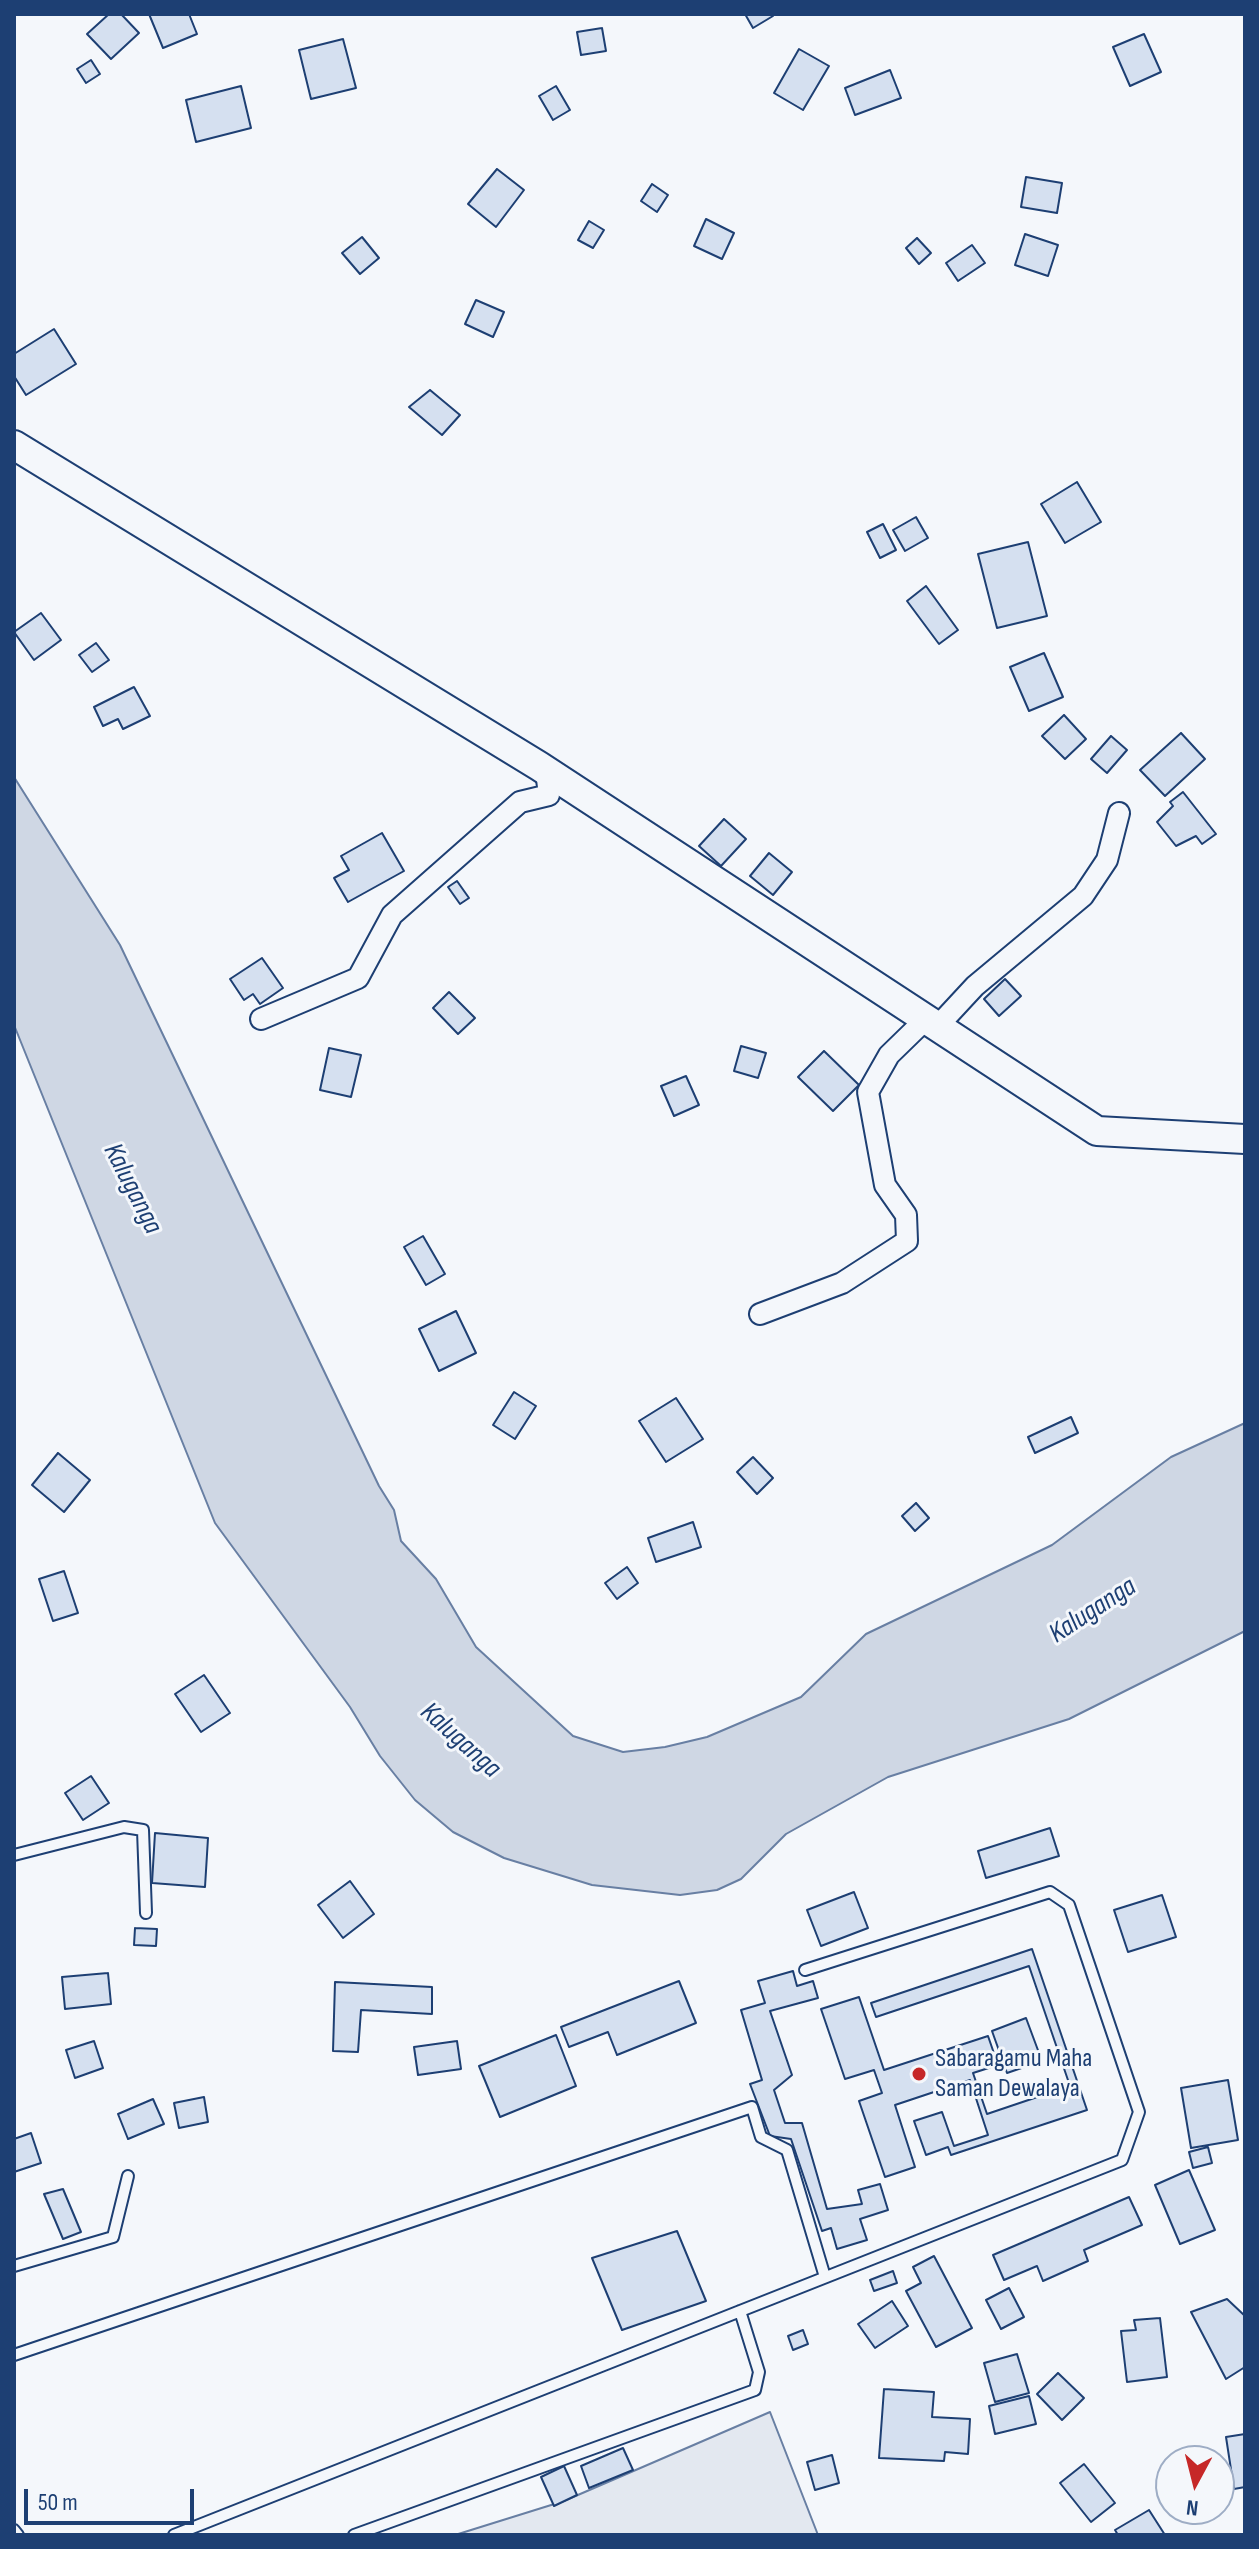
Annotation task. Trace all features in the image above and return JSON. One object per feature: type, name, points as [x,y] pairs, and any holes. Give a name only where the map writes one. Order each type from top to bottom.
[{"type":"street","points":[[14,445],[546,771],[1097,1131],[1245,1139]]},
{"type":"street","points":[[261,1019],[358,978],[392,915],[520,802],[549,795],[546,771]]},
{"type":"street","points":[[760,1314],[842,1283],[907,1241],[906,1215],[885,1185],[868,1092],[889,1055],[932,1023],[1083,896],[1107,860],[1119,813]]},
{"type":"lane","points":[[14,1855],[124,1827],[143,1830],[146,1913]]},
{"type":"lane","points":[[174,2535],[1122,2160],[1139,2112],[1069,1905],[1050,1892],[805,1970]]},
{"type":"lane","points":[[14,2355],[752,2107],[761,2137],[787,2150],[825,2277]]},
{"type":"lane","points":[[14,2266],[113,2237],[128,2176]]},
{"type":"lane","points":[[354,2535],[755,2390],[759,2372],[740,2311]]},
{"type":"lane","points":[[14,2530],[18,2535]]},
{"type":"shaded area","points":[[770,2412],[818,2535],[455,2535],[564,2501]]},
{"type":"water","name":"Kaluganga","points":[[14,777],[120,945],[379,1486],[394,1510],[401,1541],[436,1579],[476,1647],[573,1736],[623,1752],[665,1747],[707,1737],[801,1697],[866,1634],[1052,1545],[1171,1457],[1245,1423],[1245,1631],[1069,1719],[888,1777],[786,1834],[741,1879],[717,1890],[680,1895],[592,1885],[504,1858],[453,1832],[415,1800],[380,1756],[350,1707],[215,1523],[14,1025]]},
{"type":"building","points":[[109,14],[121,14],[139,33],[111,59],[87,34]]},
{"type":"building","points":[[149,14],[189,14],[197,34],[163,48]]},
{"type":"building","points":[[745,14],[772,14],[773,16],[753,28]]},
{"type":"building","points":[[602,28],[606,51],[581,55],[577,32]]},
{"type":"building","points":[[1144,34],[1161,72],[1130,86],[1113,47]]},
{"type":"building","points":[[343,39],[356,88],[311,99],[299,50]]},
{"type":"building","points":[[799,49],[829,66],[803,110],[774,93]]},
{"type":"building","points":[[91,60],[100,74],[86,83],[77,69]]},
{"type":"building","points":[[890,70],[901,98],[855,115],[845,88]]},
{"type":"building","points":[[241,86],[251,128],[196,142],[186,100]]},
{"type":"building","points":[[556,86],[570,110],[553,120],[539,96]]},
{"type":"building","points":[[497,169],[524,190],[496,227],[468,204]]},
{"type":"building","points":[[1026,177],[1062,183],[1057,213],[1021,207]]},
{"type":"building","points":[[652,184],[668,195],[657,212],[641,201]]},
{"type":"building","points":[[706,219],[734,233],[722,259],[694,246]]},
{"type":"building","points":[[589,221],[604,230],[593,248],[578,240]]},
{"type":"building","points":[[1025,234],[1058,245],[1048,276],[1015,265]]},
{"type":"building","points":[[362,237],[379,258],[360,274],[342,253]]},
{"type":"building","points":[[917,238],[931,253],[919,264],[906,248]]},
{"type":"building","points":[[972,245],[985,263],[958,281],[946,263]]},
{"type":"building","points":[[476,300],[504,312],[493,337],[465,324]]},
{"type":"building","points":[[54,329],[76,364],[26,395],[14,376],[14,354]]},
{"type":"building","points":[[430,390],[460,415],[442,435],[409,407]]},
{"type":"building","points":[[1077,482],[1101,522],[1065,543],[1041,504]]},
{"type":"building","points":[[916,517],[928,538],[905,551],[893,530]]},
{"type":"building","points":[[883,524],[896,550],[880,558],[867,532]]},
{"type":"building","points":[[1028,542],[1047,616],[997,628],[978,554]]},
{"type":"building","points":[[926,586],[958,630],[939,644],[907,601]]},
{"type":"building","points":[[41,613],[61,640],[34,660],[14,632]]},
{"type":"building","points":[[96,643],[109,660],[92,672],[79,655]]},
{"type":"building","points":[[1044,653],[1063,697],[1029,711],[1010,667]]},
{"type":"building","points":[[134,687],[150,716],[123,729],[118,719],[103,726],[94,707]]},
{"type":"building","points":[[1064,715],[1086,739],[1065,759],[1042,736]]},
{"type":"building","points":[[1181,733],[1205,759],[1165,796],[1140,770]]},
{"type":"building","points":[[1111,736],[1127,750],[1107,773],[1091,759]]},
{"type":"building","points":[[1183,792],[1216,834],[1202,844],[1196,836],[1176,846],[1157,822],[1173,806],[1170,802]]},
{"type":"building","points":[[724,819],[746,839],[721,866],[699,846]]},
{"type":"building","points":[[382,833],[404,871],[348,902],[334,878],[349,870],[341,856]]},
{"type":"building","points":[[769,853],[792,872],[773,895],[750,876]]},
{"type":"building","points":[[457,881],[469,898],[460,904],[448,887]]},
{"type":"building","points":[[262,958],[283,988],[260,1004],[253,994],[244,1000],[230,979]]},
{"type":"building","points":[[1005,979],[1021,996],[999,1016],[984,999]]},
{"type":"building","points":[[449,992],[475,1018],[458,1034],[433,1008]]},
{"type":"building","points":[[741,1046],[766,1053],[758,1078],[734,1071]]},
{"type":"building","points":[[329,1048],[361,1055],[351,1097],[320,1090]]},
{"type":"building","points":[[824,1051],[859,1085],[833,1111],[798,1077]]},
{"type":"building","points":[[686,1076],[699,1105],[674,1116],[661,1086]]},
{"type":"building","points":[[423,1236],[445,1274],[426,1285],[404,1247]]},
{"type":"building","points":[[456,1311],[476,1353],[439,1371],[419,1329]]},
{"type":"building","points":[[514,1392],[536,1406],[515,1439],[493,1425]]},
{"type":"building","points":[[676,1398],[703,1439],[666,1462],[639,1421]]},
{"type":"building","points":[[1071,1417],[1078,1433],[1035,1453],[1028,1437]]},
{"type":"building","points":[[58,1453],[90,1480],[64,1512],[32,1485]]},
{"type":"building","points":[[753,1457],[773,1478],[757,1494],[737,1472]]},
{"type":"building","points":[[916,1503],[929,1518],[915,1531],[902,1516]]},
{"type":"building","points":[[693,1522],[701,1547],[656,1562],[648,1538]]},
{"type":"building","points":[[627,1567],[638,1583],[617,1599],[605,1583]]},
{"type":"building","points":[[64,1571],[78,1613],[53,1621],[39,1579]]},
{"type":"building","points":[[204,1675],[230,1713],[201,1732],[175,1694]]},
{"type":"building","points":[[91,1776],[109,1803],[83,1820],[65,1793]]},
{"type":"building","points":[[1050,1828],[1059,1856],[986,1878],[978,1851]]},
{"type":"building","points":[[155,1833],[208,1838],[205,1887],[152,1883]]},
{"type":"building","points":[[350,1881],[374,1914],[343,1938],[318,1905]]},
{"type":"building","points":[[854,1892],[868,1928],[821,1946],[807,1910]]},
{"type":"building","points":[[1162,1895],[1176,1937],[1128,1952],[1114,1910]]},
{"type":"building","points":[[135,1928],[157,1929],[156,1946],[134,1945]]},
{"type":"building","points":[[1032,1949],[1087,2110],[951,2155],[948,2147],[926,2155],[914,2121],[942,2112],[954,2146],[988,2135],[970,2080],[895,2105],[915,2167],[885,2177],[859,2101],[882,2093],[874,2070],[845,2079],[821,2009],[859,1997],[884,2070],[988,2036],[998,2065],[973,2073],[987,2114],[1070,2086],[1029,1966],[876,2017],[871,2003]]},
{"type":"building","points":[[793,1971],[797,1986],[813,1981],[818,1998],[770,2011],[792,2075],[774,2090],[785,2123],[802,2123],[827,2209],[862,2204],[858,2190],[880,2184],[888,2210],[860,2219],[867,2240],[837,2249],[831,2228],[822,2231],[791,2139],[770,2136],[750,2084],[762,2080],[741,2010],[765,2003],[758,1981]]},
{"type":"building","points":[[108,1973],[111,2004],[65,2009],[62,1977]]},
{"type":"building","points":[[679,1981],[696,2023],[617,2055],[608,2032],[569,2047],[561,2027]]},
{"type":"building","points":[[335,1982],[432,1987],[432,2014],[361,2010],[358,2052],[333,2051]]},
{"type":"building","points":[[1026,2018],[1042,2061],[1007,2073],[992,2031]]},
{"type":"building","points":[[556,2035],[576,2086],[500,2117],[479,2066]]},
{"type":"building","points":[[94,2041],[103,2068],[75,2078],[66,2050]]},
{"type":"building","points":[[457,2041],[461,2069],[418,2075],[414,2047]]},
{"type":"building","points":[[1228,2080],[1238,2140],[1191,2148],[1181,2088]]},
{"type":"building","points":[[204,2097],[208,2122],[179,2128],[174,2103]]},
{"type":"building","points":[[153,2099],[164,2124],[128,2139],[118,2114]]},
{"type":"building","points":[[31,2133],[41,2163],[14,2172],[14,2139]]},
{"type":"building","points":[[1208,2147],[1212,2163],[1193,2168],[1189,2152]]},
{"type":"building","points":[[1189,2170],[1215,2230],[1180,2244],[1155,2185]]},
{"type":"building","points":[[63,2189],[81,2232],[63,2239],[44,2194]]},
{"type":"building","points":[[1129,2197],[1142,2225],[1084,2250],[1088,2261],[1043,2281],[1037,2266],[1004,2280],[993,2255]]},
{"type":"building","points":[[677,2231],[706,2301],[622,2330],[592,2258]]},
{"type":"building","points":[[934,2256],[972,2328],[936,2347],[906,2291],[921,2283],[913,2267]]},
{"type":"building","points":[[893,2271],[897,2283],[874,2291],[870,2280]]},
{"type":"building","points":[[1009,2288],[1024,2317],[1001,2329],[986,2300]]},
{"type":"building","points":[[1227,2299],[1245,2316],[1245,2367],[1226,2379],[1191,2312]]},
{"type":"building","points":[[892,2301],[908,2326],[875,2348],[858,2324]]},
{"type":"building","points":[[1160,2318],[1167,2377],[1127,2382],[1121,2331],[1136,2330],[1134,2320]]},
{"type":"building","points":[[803,2330],[808,2344],[793,2350],[788,2336]]},
{"type":"building","points":[[1017,2354],[1029,2393],[995,2402],[984,2363]]},
{"type":"building","points":[[1058,2373],[1084,2398],[1062,2420],[1037,2394]]},
{"type":"building","points":[[884,2389],[934,2392],[932,2417],[970,2419],[968,2454],[945,2452],[944,2461],[879,2458]]},
{"type":"building","points":[[1029,2396],[1036,2424],[995,2434],[989,2406]]},
{"type":"building","points":[[1245,2434],[1245,2487],[1235,2489],[1235,2445],[1227,2445],[1226,2437]]},
{"type":"building","points":[[623,2448],[633,2470],[589,2488],[581,2466]]},
{"type":"building","points":[[832,2455],[839,2483],[815,2490],[807,2462]]},
{"type":"building","points":[[1084,2464],[1115,2503],[1091,2522],[1060,2483]]},
{"type":"building","points":[[564,2466],[577,2495],[554,2506],[541,2477]]},
{"type":"building","points":[[1149,2510],[1155,2525],[1159,2525],[1165,2535],[1118,2535],[1115,2530]]},
{"type":"place","name":"Sabaragamu Maha Saman Dewalaya","points":[[919,2074]]}]
